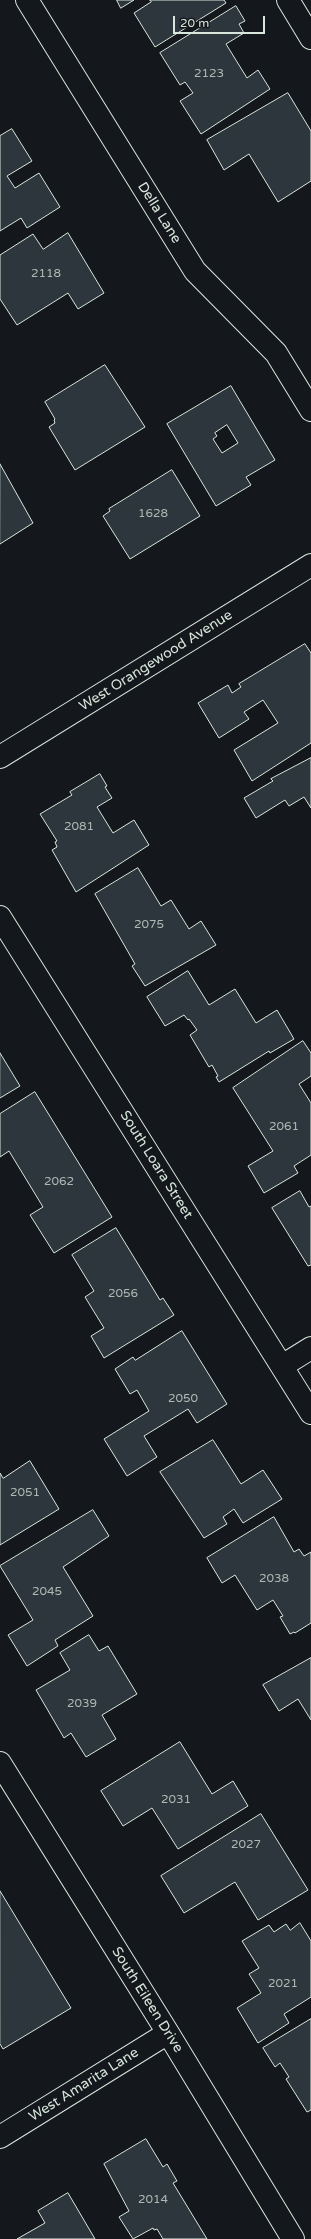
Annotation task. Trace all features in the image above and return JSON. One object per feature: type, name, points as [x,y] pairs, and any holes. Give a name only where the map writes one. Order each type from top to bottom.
[{"type":"street","name":"Della Lane","points":[[27,0],[195,271],[276,353],[311,410]]},
{"type":"street","points":[[288,0],[311,38]]},
{"type":"street","name":"West Orangewood Avenue","points":[[0,757],[311,565]]},
{"type":"street","name":"South Loara Street","points":[[0,917],[311,1413]]},
{"type":"street","points":[[282,1366],[311,1348]]},
{"type":"street","name":"South Eileen Drive","points":[[0,1763],[168,2033],[293,2239]]},
{"type":"street","name":"West Amarita Lane","points":[[0,2137],[168,2033]]},
{"type":"building","points":[[117,0],[134,0],[121,8]]},
{"type":"building","points":[[150,0],[224,0],[226,3],[155,47],[134,13],[151,2]]},
{"type":"building","points":[[236,6],[245,21],[239,24],[244,33],[226,44],[247,78],[258,70],[270,89],[201,134],[180,101],[193,93],[185,82],[180,85],[160,53]]},
{"type":"building","points":[[288,93],[311,131],[311,181],[278,202],[249,154],[224,170],[207,140]]},
{"type":"building","points":[[12,129],[32,161],[7,176],[15,188],[39,173],[60,207],[27,228],[21,218],[0,231],[0,136]]},
{"type":"building","points":[[68,233],[104,293],[78,309],[68,293],[17,325],[0,299],[0,255],[33,234],[43,249]]},
{"type":"building","points":[[105,365],[145,427],[75,470],[49,427],[55,423],[55,419],[45,402]]},
{"type":"building","points":[[231,386],[275,460],[246,477],[251,485],[216,506],[167,424]],"holes":[[[227,425],[238,443],[222,453],[213,439],[217,436],[215,433]]]},
{"type":"building","points":[[0,464],[33,523],[0,544]]},
{"type":"building","points":[[172,470],[200,516],[130,559],[103,516],[110,511],[109,509]]},
{"type":"building","points":[[305,644],[311,653],[311,743],[252,781],[234,750],[278,723],[263,700],[244,712],[249,719],[219,738],[198,703],[228,685],[232,693],[241,687],[239,684]]},
{"type":"building","points":[[311,758],[311,808],[304,797],[289,806],[285,800],[256,818],[244,798],[273,781],[271,779]]},
{"type":"building","points":[[100,774],[107,786],[105,787],[112,798],[97,807],[113,833],[134,820],[149,845],[76,892],[52,850],[57,847],[55,842],[57,841],[40,814],[72,795],[70,792]]},
{"type":"building","points":[[138,868],[161,906],[171,900],[189,929],[201,921],[216,945],[145,986],[132,966],[135,964],[95,894]]},
{"type":"building","points":[[188,971],[209,1005],[235,989],[256,1023],[277,1010],[294,1039],[270,1053],[269,1051],[219,1082],[216,1077],[218,1076],[212,1065],[209,1067],[190,1035],[197,1030],[189,1019],[188,1020],[184,1015],[165,1026],[147,997]]},
{"type":"building","points":[[303,1041],[311,1053],[311,1076],[299,1084],[311,1103],[311,1155],[294,1166],[298,1173],[264,1193],[248,1166],[273,1151],[233,1088]]},
{"type":"building","points":[[0,1053],[20,1086],[0,1098]]},
{"type":"building","points":[[35,1092],[112,1217],[54,1253],[30,1215],[43,1207],[9,1151],[0,1157],[0,1114]]},
{"type":"building","points":[[300,1191],[309,1207],[311,1206],[311,1265],[308,1266],[272,1208]]},
{"type":"building","points":[[116,1228],[160,1300],[163,1298],[174,1315],[104,1358],[91,1336],[104,1328],[85,1297],[94,1291],[72,1255]]},
{"type":"building","points":[[182,1331],[227,1404],[197,1423],[188,1409],[144,1436],[157,1457],[127,1476],[104,1439],[149,1411],[137,1390],[130,1394],[115,1369],[133,1357],[135,1360]]},
{"type":"building","points":[[213,1440],[241,1484],[263,1470],[282,1499],[243,1523],[234,1509],[223,1517],[227,1524],[204,1538],[160,1472]]},
{"type":"building","points":[[30,1461],[59,1509],[0,1545],[0,1473],[3,1478]]},
{"type":"building","points":[[93,1510],[109,1536],[63,1567],[93,1616],[55,1640],[58,1646],[27,1666],[8,1635],[33,1620],[0,1566]]},
{"type":"building","points":[[274,1517],[294,1552],[299,1549],[304,1556],[311,1552],[311,1623],[295,1633],[290,1634],[280,1617],[283,1616],[273,1600],[257,1610],[235,1575],[222,1583],[207,1558]]},
{"type":"building","points":[[89,1635],[99,1651],[108,1646],[137,1694],[102,1715],[116,1739],[86,1757],[71,1733],[64,1738],[36,1690],[70,1670],[60,1653]]},
{"type":"building","points":[[311,1658],[311,1720],[298,1699],[279,1711],[263,1685]]},
{"type":"building","points":[[180,1742],[212,1794],[233,1781],[248,1806],[178,1849],[152,1808],[123,1826],[101,1791]]},
{"type":"building","points":[[261,1814],[308,1890],[258,1920],[235,1882],[184,1913],[161,1876]]},
{"type":"building","points":[[0,1891],[71,2008],[3,2049],[0,2044]]},
{"type":"building","points":[[300,1923],[311,1941],[311,1997],[284,2014],[289,2023],[258,2043],[237,2008],[261,1993],[249,1974],[259,1968],[242,1941],[269,1925],[274,1932],[286,1924],[290,1930]]},
{"type":"building","points":[[311,2019],[311,2110],[307,2112],[286,2079],[289,2077],[280,2063],[275,2067],[263,2048]]},
{"type":"building","points":[[146,2139],[163,2167],[167,2164],[177,2181],[173,2183],[207,2239],[163,2239],[157,2229],[154,2230],[153,2228],[133,2239],[119,2217],[129,2211],[104,2164]]},
{"type":"building","points":[[68,2193],[95,2239],[17,2239],[45,2223],[38,2211]]}]
